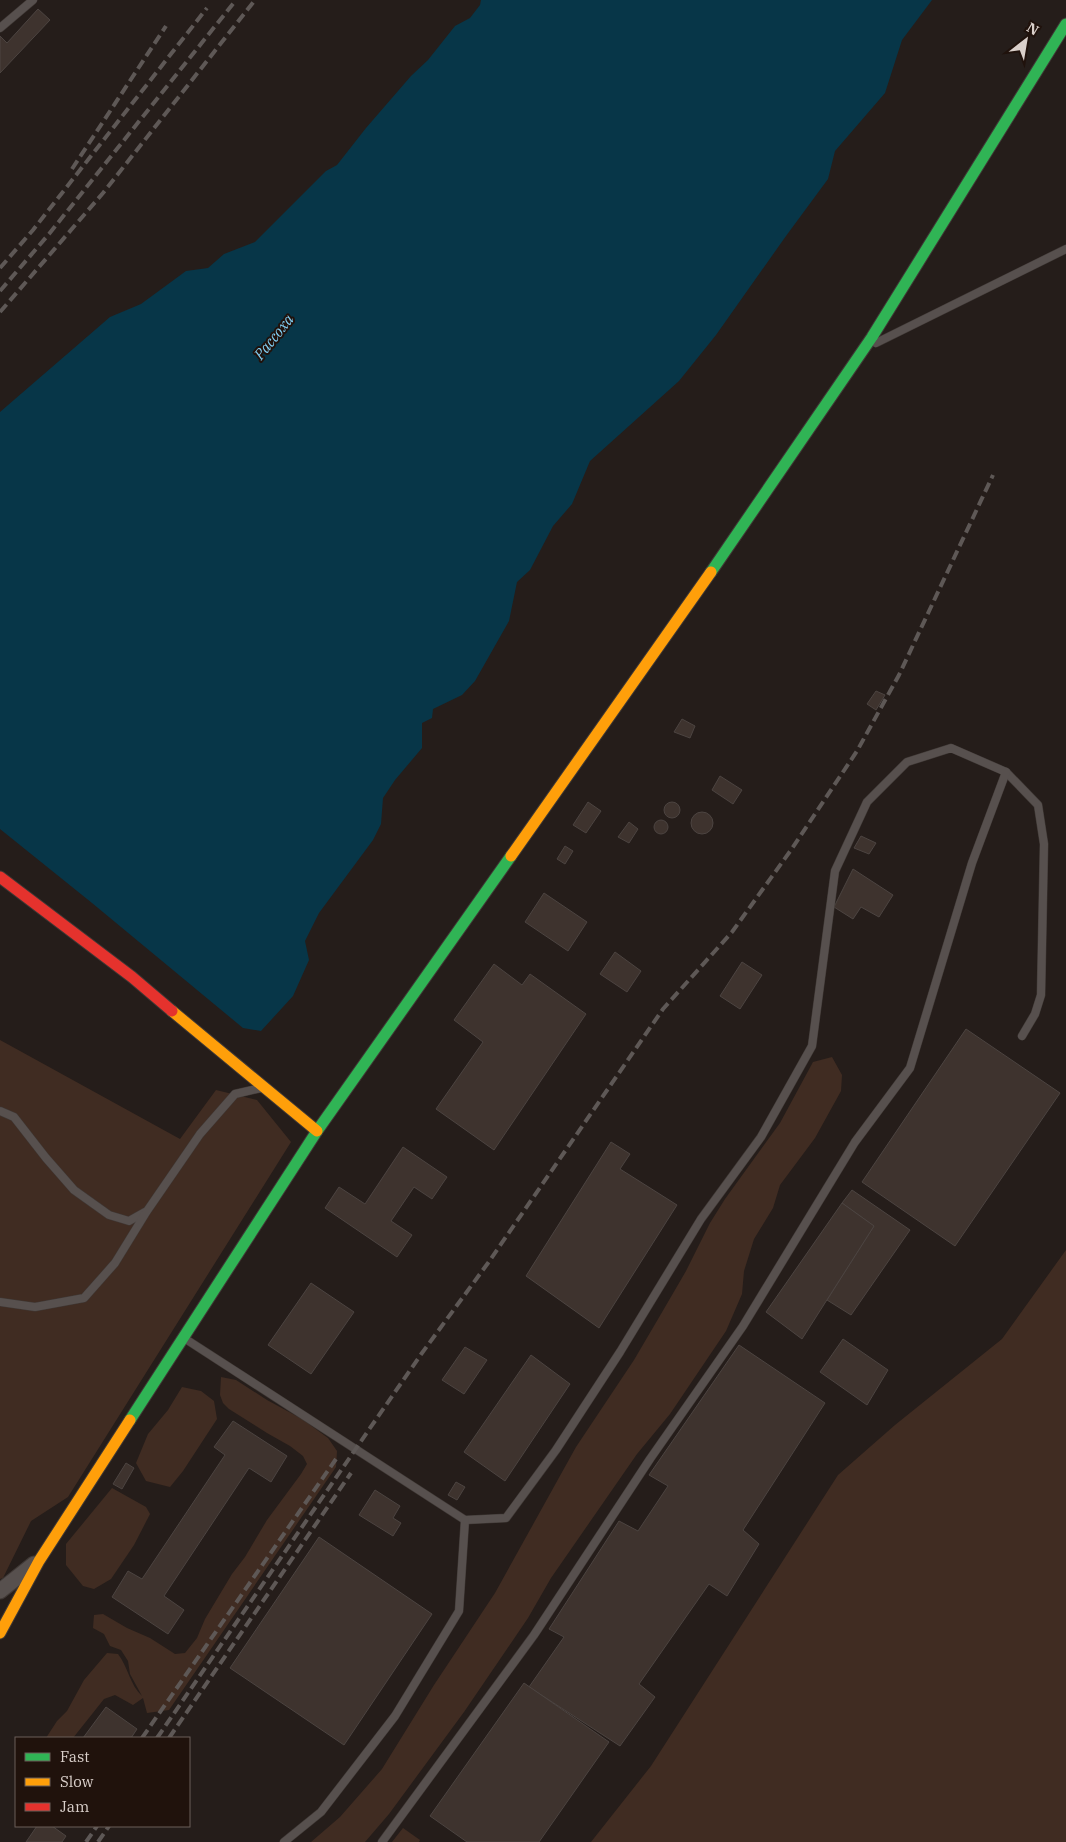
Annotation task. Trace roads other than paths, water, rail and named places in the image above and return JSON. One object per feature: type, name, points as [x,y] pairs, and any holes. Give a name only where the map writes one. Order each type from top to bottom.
[{"type":"street","points":[[0,1633],[39,1561],[317,1131],[644,669],[865,348],[1066,24]]},
{"type":"street","points":[[0,877],[132,977],[317,1131]]},
{"type":"street","points":[[0,1591],[39,1561]]},
{"type":"lane","points":[[0,28],[33,0]]},
{"type":"lane","points":[[865,348],[1066,249]]},
{"type":"lane","points":[[184,1338],[465,1520],[506,1518],[556,1450],[620,1352],[701,1219],[760,1137],[812,1046],[835,871],[867,802],[908,762],[951,748],[1006,772],[1038,805],[1044,844],[1041,995],[1035,1014],[1022,1036]]},
{"type":"lane","points":[[382,1842],[534,1635],[644,1466],[743,1326],[854,1142],[910,1068],[972,863],[1006,772]]},
{"type":"lane","points":[[0,1302],[35,1306],[84,1298],[115,1263],[147,1211],[200,1134],[235,1094],[265,1087]]},
{"type":"lane","points":[[0,1111],[14,1117],[74,1190],[109,1215],[129,1221],[147,1211]]},
{"type":"lane","points":[[284,1842],[321,1812],[395,1716],[459,1611],[465,1520]]},
{"type":"water","name":"Рассоха","points":[[481,0],[932,0],[902,40],[885,93],[835,151],[828,179],[716,335],[679,381],[590,461],[572,504],[553,526],[530,570],[517,582],[509,621],[475,681],[462,695],[433,709],[432,718],[422,723],[422,748],[395,780],[383,798],[381,824],[373,840],[319,913],[305,941],[309,960],[293,996],[261,1031],[243,1028],[0,829],[0,412],[110,317],[141,304],[186,271],[208,268],[224,254],[255,242],[326,171],[337,165],[366,128],[411,76],[428,60],[455,26],[470,18],[480,5]]},
{"type":"railway","points":[[0,291],[49,234],[236,0]]},
{"type":"railway","points":[[0,312],[103,193],[255,0]]},
{"type":"railway","points":[[0,268],[33,230],[207,8]]},
{"type":"railway","points":[[72,169],[166,26]]},
{"type":"railway","points":[[158,1737],[422,1353],[488,1263],[663,1009],[732,932],[791,850],[857,751],[899,675],[993,475]]},
{"type":"railway","points":[[143,1737],[336,1459]]},
{"type":"railway","points":[[170,1737],[351,1473]]},
{"type":"railway","points":[[86,1842],[96,1827]]},
{"type":"railway","points":[[98,1842],[108,1827]]}]
